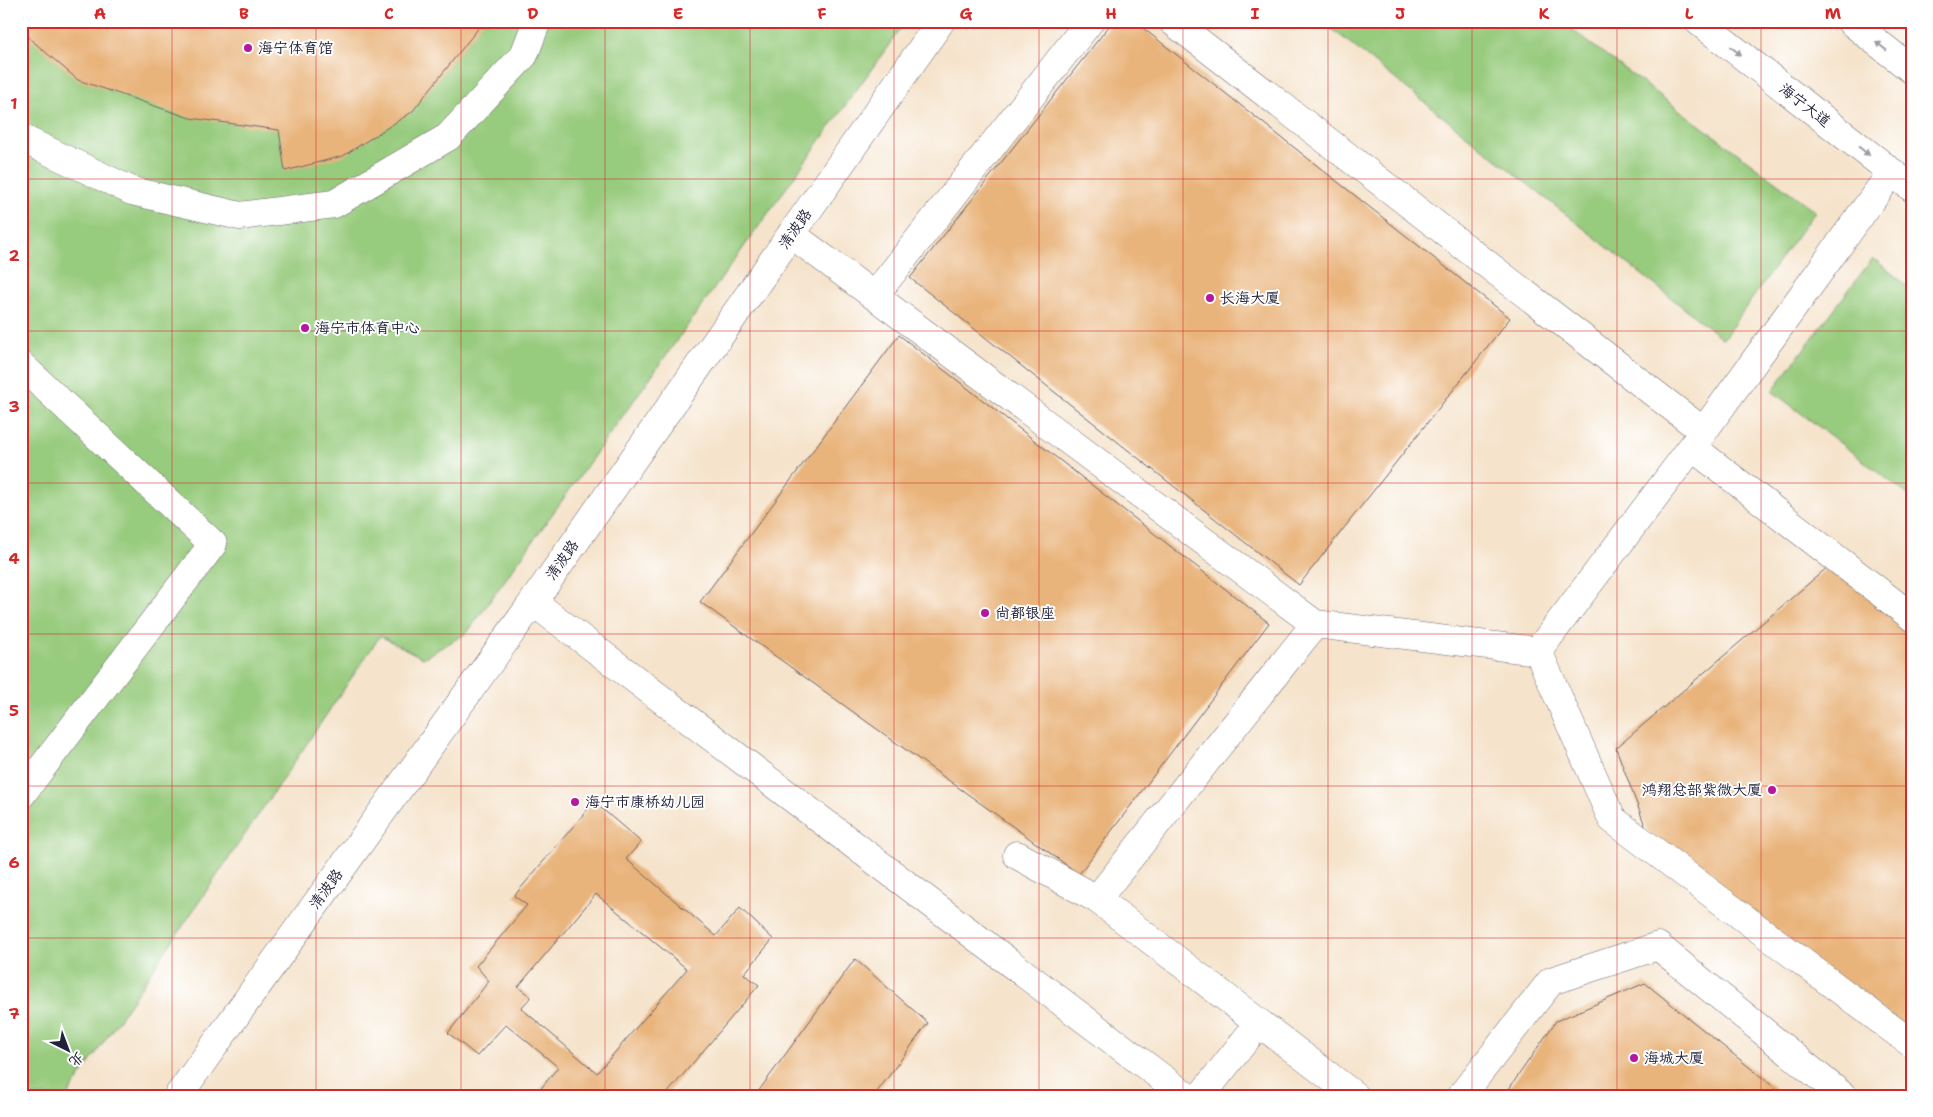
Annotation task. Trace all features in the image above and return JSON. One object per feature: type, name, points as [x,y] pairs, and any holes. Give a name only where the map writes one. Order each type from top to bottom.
[{"type":"main road","points":[[21,138],[132,191],[240,216],[334,204],[448,137],[524,55],[537,21]]},
{"type":"main road","name":"清波路","points":[[178,1096],[533,602],[941,21]]},
{"type":"main road","points":[[874,296],[1090,21]]},
{"type":"main road","points":[[1172,21],[1697,439],[1912,617]]},
{"type":"main road","name":"海宁大道","points":[[1698,21],[1902,180]]},
{"type":"main road","points":[[1850,21],[1912,70]]},
{"type":"main road","points":[[1538,651],[1697,439],[1902,180]]},
{"type":"main road","points":[[792,234],[1315,624],[1538,651]]},
{"type":"main road","points":[[21,365],[213,544],[21,795]]},
{"type":"main road","points":[[533,602],[1186,1096]]},
{"type":"main road","points":[[1097,899],[1315,624]]},
{"type":"main road","points":[[1538,651],[1612,819],[1912,1044]]},
{"type":"main road","points":[[1017,855],[1097,899],[1355,1096]]},
{"type":"main road","points":[[1461,1096],[1551,981],[1658,946],[1843,1096]]},
{"type":"main road","points":[[1201,1096],[1260,1023]]},
{"type":"green space","name":"海宁市体育中心","points":[[21,21],[906,21],[467,633],[423,658],[380,636],[67,1096],[21,1096]]},
{"type":"green space","points":[[1322,21],[1560,21],[1815,211],[1723,339]]},
{"type":"green space","points":[[1873,258],[1912,290],[1912,498],[1772,391]]},
{"type":"building","points":[[21,21],[484,21],[412,112],[343,156],[285,171],[279,130],[190,118],[78,80],[21,31]]},
{"type":"building","name":"长海大厦","points":[[1113,21],[1134,21],[1510,318],[1299,585],[910,278]]},
{"type":"building","name":"尚都银座","points":[[899,335],[1269,623],[1079,874],[700,602]]},
{"type":"building","name":"鸿翔总部紫微大厦","points":[[1829,566],[1912,631],[1912,1037],[1647,831],[1616,748]]},
{"type":"building","points":[[594,802],[641,842],[626,859],[716,936],[740,908],[773,939],[744,974],[759,985],[665,1096],[535,1096],[558,1067],[506,1024],[477,1056],[448,1033],[489,981],[476,966],[527,905],[514,896]],"holes":[[[596,894],[687,969],[597,1073],[521,1008],[531,997],[518,987]]]},
{"type":"building","points":[[855,959],[928,1023],[874,1096],[755,1096]]},
{"type":"building","name":"海城大厦","points":[[1645,983],[1785,1096],[1504,1096],[1556,1021]]},
{"type":"place","name":"海宁体育馆","points":[[248,48]]},
{"type":"place","name":"长海大厦","points":[[1210,298]]},
{"type":"place","name":"海宁市体育中心","points":[[305,328]]},
{"type":"place","name":"尚都银座","points":[[985,613]]},
{"type":"place","name":"鸿翔总部紫微大厦","points":[[1772,790]]},
{"type":"place","name":"海宁市康桥幼儿园","points":[[575,802]]},
{"type":"place","name":"海城大厦","points":[[1634,1058]]}]
